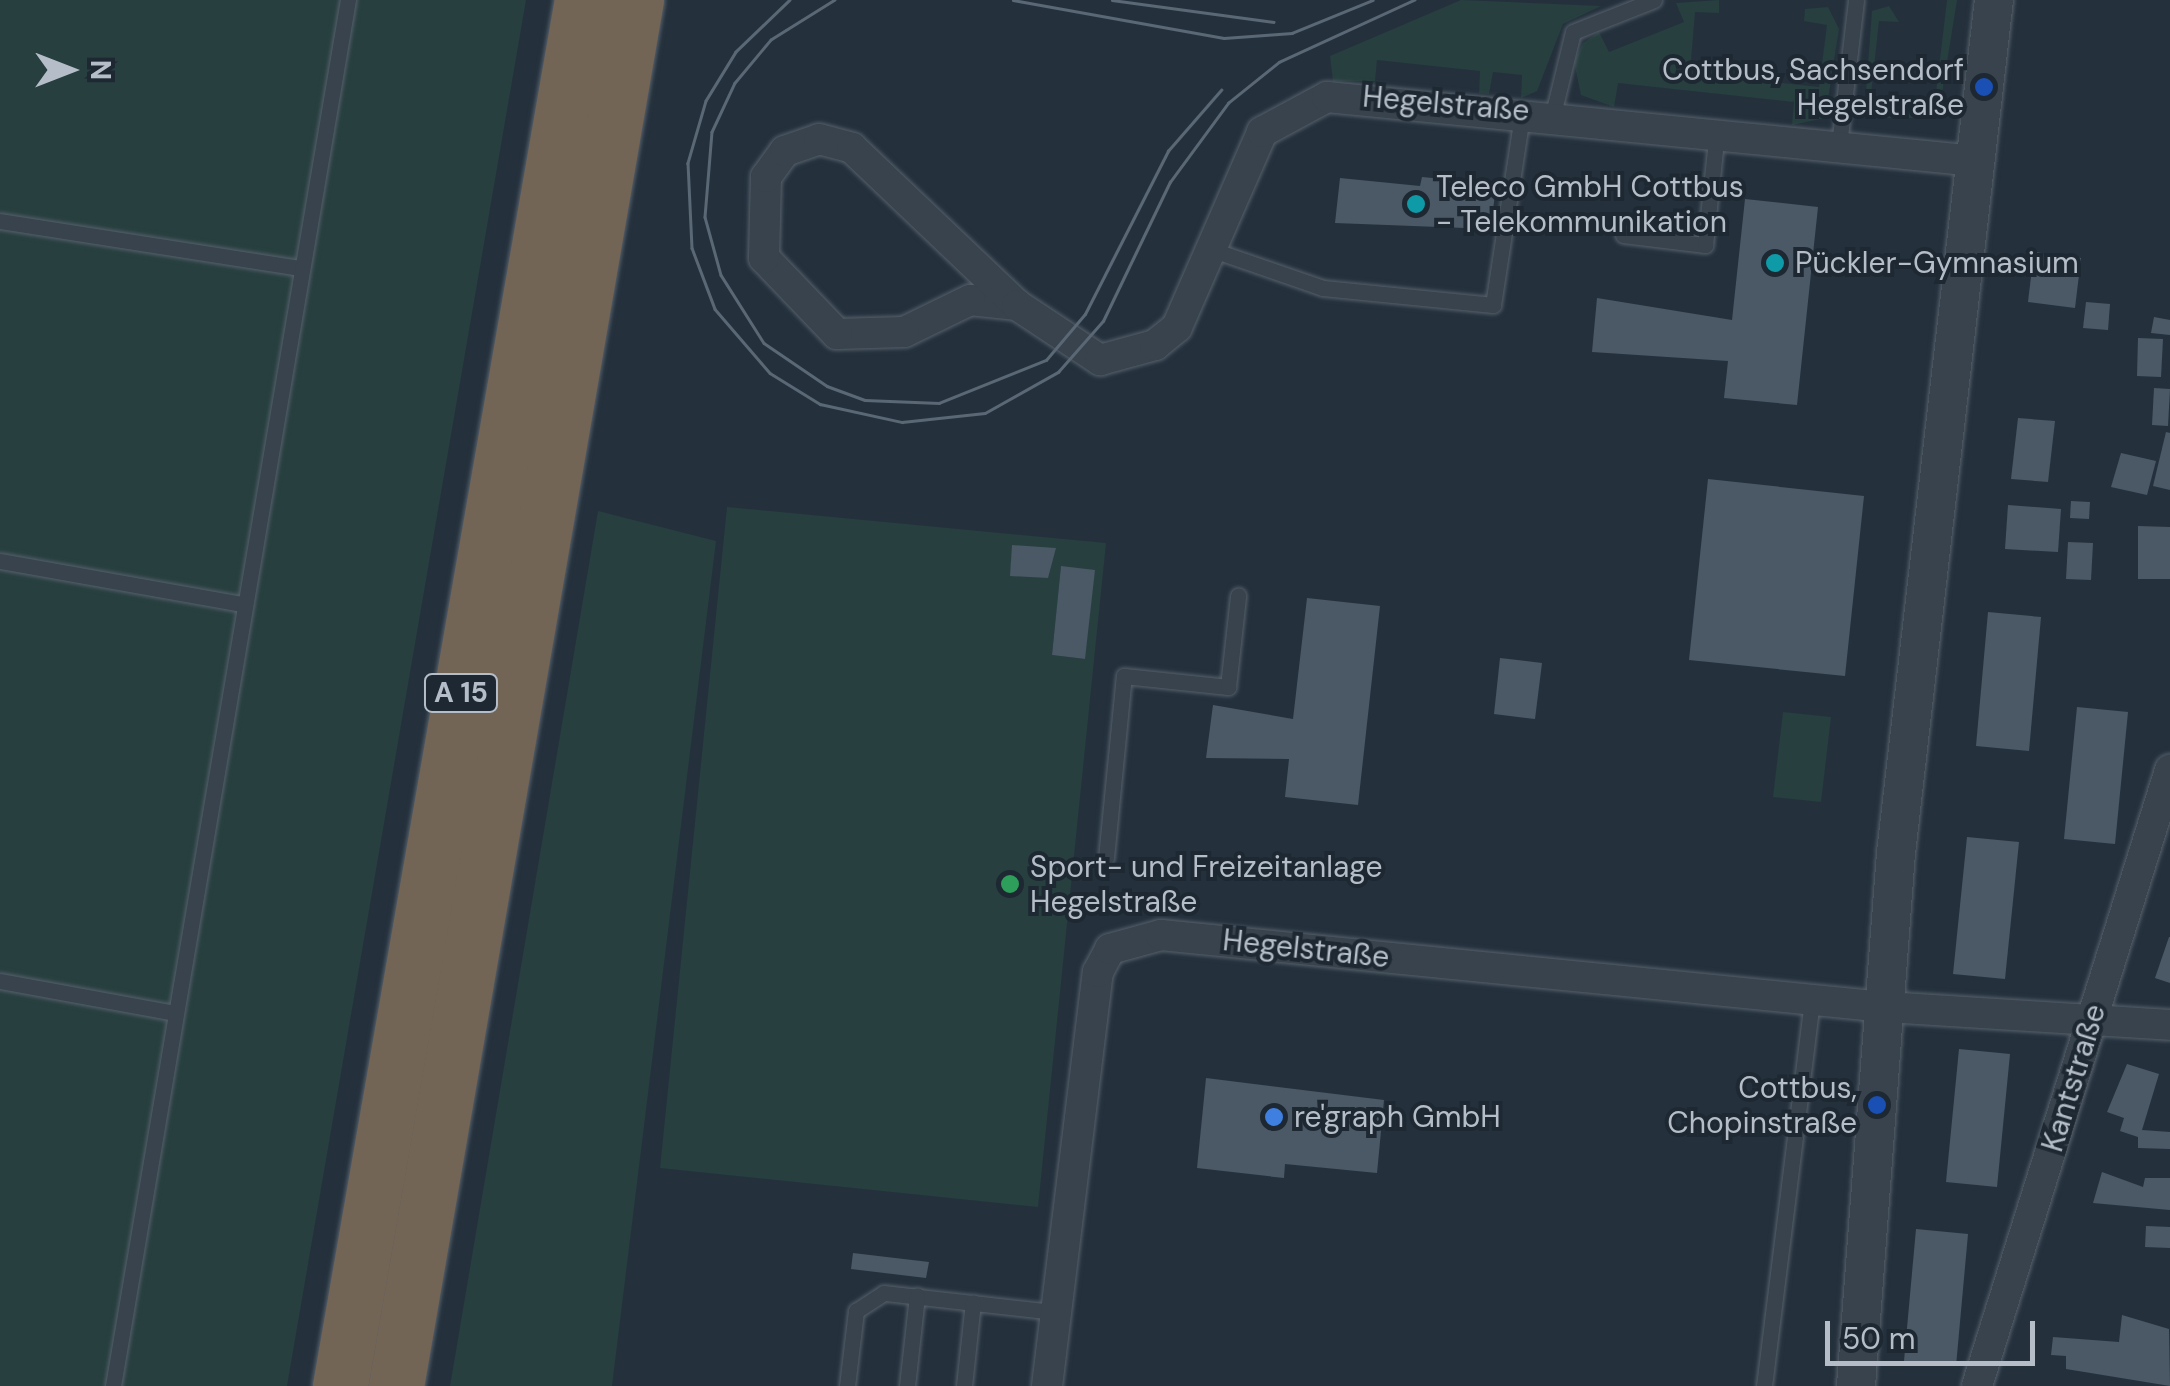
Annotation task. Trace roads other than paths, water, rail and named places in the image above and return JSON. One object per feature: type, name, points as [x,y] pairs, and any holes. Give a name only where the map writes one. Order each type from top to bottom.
[{"type":"highway","name":"A 15","points":[[340,1386],[582,0]]},
{"type":"highway","name":"A 15","points":[[396,1386],[636,0]]},
{"type":"street","points":[[1856,1386],[1885,1008],[1994,0]]},
{"type":"street","name":"Hegelstraße","points":[[1017,305],[970,300],[904,332],[837,334],[764,258],[766,177],[785,152],[819,139],[852,148],[1017,305],[1100,360],[1134,354],[1177,327],[1212,250],[1246,158],[1292,110],[1364,94],[1976,161]]},
{"type":"street","name":"Kantstraße","points":[[1977,1386],[2170,770]]},
{"type":"street","name":"Hegelstraße","points":[[1047,1386],[1098,972],[1110,949],[1161,935],[1885,1008],[2170,1025]]},
{"type":"lane","points":[[113,1386],[242,604],[348,0]]},
{"type":"lane","points":[[1212,250],[1322,288],[1493,305],[1538,112],[1574,32],[1654,0]]},
{"type":"lane","points":[[1839,144],[1856,0]]},
{"type":"lane","points":[[1623,236],[1705,245],[1717,132]]},
{"type":"lane","points":[[0,221],[301,268]]},
{"type":"lane","points":[[0,561],[242,604]]},
{"type":"lane","points":[[1106,858],[1124,676],[1228,688],[1238,596]]},
{"type":"lane","points":[[0,981],[175,1013]]},
{"type":"lane","points":[[1764,1386],[1812,1000]]},
{"type":"lane","points":[[846,1386],[856,1312],[884,1293],[1054,1312]]},
{"type":"lane","points":[[907,1386],[917,1296]]},
{"type":"lane","points":[[964,1386],[973,1302]]},
{"type":"tram line","points":[[790,0],[736,52],[706,101],[688,163],[692,248],[715,309],[770,373],[820,404],[902,422],[985,413],[1058,372],[1103,321],[1170,182],[1228,103],[1279,62],[1414,0]]},
{"type":"tram line","points":[[835,0],[771,40],[735,83],[712,132],[705,217],[721,275],[764,343],[827,386],[865,400],[939,403],[1046,360],[1085,314],[1168,151],[1221,90]]},
{"type":"tram line","points":[[1013,0],[1224,38],[1292,33],[1373,0]]},
{"type":"tram line","points":[[1112,0],[1274,22]]},
{"type":"place","name":"Cottbus, Sachsendorf Hegelstraße","points":[[1984,87]]},
{"type":"place","name":"Teleco GmbH Cottbus - Telekommunikation","points":[[1416,204]]},
{"type":"place","name":"Pückler-Gymnasium","points":[[1775,263]]},
{"type":"place","name":"Sport- und Freizeitanlage Hegelstraße","points":[[1010,884]]},
{"type":"place","name":"Cottbus, Chopinstraße","points":[[1877,1105]]},
{"type":"place","name":"re'graph GmbH","points":[[1274,1117]]}]
